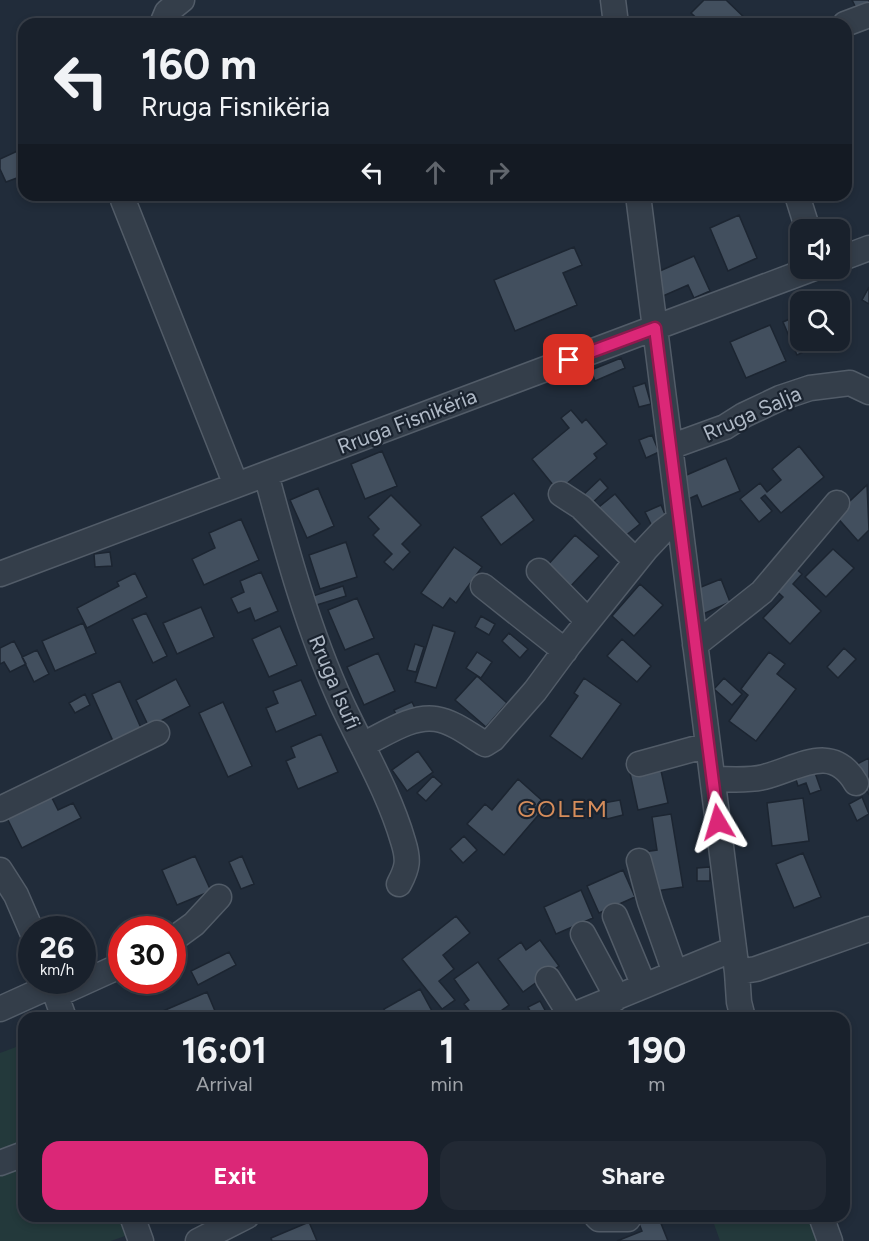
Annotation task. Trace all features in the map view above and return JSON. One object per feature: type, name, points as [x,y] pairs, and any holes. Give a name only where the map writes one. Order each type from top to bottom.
[{"type":"street","points":[[164,18],[167,12],[182,0]]},
{"type":"street","points":[[613,0],[615,18]]},
{"type":"street","points":[[852,21],[869,15]]},
{"type":"street","points":[[123,201],[236,485]]},
{"type":"street","points":[[639,201],[742,1012]]},
{"type":"street","points":[[799,201],[805,219]]},
{"type":"street","points":[[850,255],[869,248]]},
{"type":"street","name":"Rruga Fisnikëria","points":[[0,574],[790,277]]},
{"type":"street","name":"Rruga Salja","points":[[670,447],[724,427],[771,403],[810,388],[850,383],[869,392]]},
{"type":"street","name":"Rruga Isufi","points":[[266,474],[304,606],[341,703],[389,800],[404,843],[408,867],[399,884]]},
{"type":"street","points":[[561,494],[581,507],[636,561]]},
{"type":"street","points":[[695,645],[762,592],[837,503]]},
{"type":"street","points":[[362,745],[412,721],[435,718],[454,725],[485,744],[494,739],[535,691],[636,561],[662,532],[679,519]]},
{"type":"street","points":[[539,571],[588,621]]},
{"type":"street","points":[[483,586],[565,651]]},
{"type":"street","points":[[0,809],[157,733]]},
{"type":"street","points":[[639,764],[708,745]]},
{"type":"street","points":[[713,779],[763,777],[807,763],[823,761],[838,762],[849,771],[856,783]]},
{"type":"street","points":[[639,861],[650,902],[675,973]]},
{"type":"street","points":[[0,871],[16,895],[25,916]]},
{"type":"street","points":[[186,930],[219,897]]},
{"type":"street","points":[[615,916],[644,986]]},
{"type":"street","points":[[588,1012],[675,973],[736,961],[756,969],[869,928]]},
{"type":"street","points":[[583,934],[611,986],[615,999]]},
{"type":"street","points":[[548,979],[577,1012]]},
{"type":"street","points":[[0,1009],[36,994]]},
{"type":"street","points":[[55,994],[62,1012]]},
{"type":"street","points":[[0,1163],[18,1156]]},
{"type":"street","points":[[134,1222],[139,1240]]},
{"type":"street","points":[[198,1241],[235,1222]]},
{"type":"street","points":[[823,1222],[830,1241]]},
{"type":"green space","points":[[18,1046],[18,1222],[121,1222],[125,1236],[111,1241],[0,1241],[0,1053]]},
{"type":"green space","points":[[713,1222],[811,1222],[817,1241],[720,1241]]},
{"type":"building","points":[[704,0],[726,0],[745,18],[696,18],[691,13]]},
{"type":"building","points":[[852,0],[869,0],[869,4],[857,10]]},
{"type":"building","points":[[18,151],[18,180],[17,178],[6,182],[0,169],[0,159]]},
{"type":"building","points":[[739,215],[757,258],[728,271],[710,228]]},
{"type":"building","points":[[574,247],[582,265],[563,273],[577,305],[515,331],[494,280]]},
{"type":"building","points":[[694,256],[710,291],[694,298],[688,285],[663,296],[653,274]]},
{"type":"building","points":[[869,287],[869,304],[862,300]]},
{"type":"building","points":[[790,319],[790,338],[783,322]]},
{"type":"building","points":[[770,325],[786,361],[746,378],[730,342]]},
{"type":"building","points":[[621,358],[625,368],[595,381],[591,370]]},
{"type":"building","points":[[645,383],[651,404],[639,407],[633,387]]},
{"type":"building","points":[[571,410],[582,423],[586,419],[607,444],[594,454],[597,458],[558,491],[532,459],[569,428],[561,418]]},
{"type":"building","points":[[652,435],[659,452],[646,458],[639,440]]},
{"type":"building","points":[[799,446],[824,477],[781,513],[765,495],[761,498],[772,511],[759,522],[740,499],[760,483],[767,492],[781,480],[772,469]]},
{"type":"building","points":[[382,451],[397,486],[365,499],[351,464]]},
{"type":"building","points":[[726,458],[740,491],[702,507],[697,495],[684,501],[675,480]]},
{"type":"building","points":[[600,479],[608,488],[590,505],[582,496]]},
{"type":"building","points":[[867,485],[869,530],[858,541],[835,515]]},
{"type":"building","points":[[318,488],[334,526],[307,538],[290,500]]},
{"type":"building","points":[[514,493],[534,520],[501,545],[481,517]]},
{"type":"building","points":[[615,494],[640,524],[614,545],[589,515]]},
{"type":"building","points":[[391,495],[421,525],[402,544],[410,552],[393,570],[384,562],[392,554],[373,535],[379,529],[368,517]]},
{"type":"building","points":[[661,505],[668,521],[653,528],[645,512]]},
{"type":"building","points":[[241,519],[259,560],[204,585],[192,559],[215,548],[209,533]]},
{"type":"building","points":[[575,535],[599,556],[568,589],[545,568]]},
{"type":"building","points":[[346,542],[357,577],[320,589],[309,555]]},
{"type":"building","points":[[454,547],[482,567],[456,603],[450,598],[443,608],[421,593]]},
{"type":"building","points":[[833,549],[854,568],[826,597],[805,577]]},
{"type":"building","points":[[110,552],[112,566],[95,567],[94,554]]},
{"type":"building","points":[[792,565],[802,574],[793,584],[821,611],[790,644],[763,618],[783,597],[771,586]]},
{"type":"building","points":[[261,572],[278,611],[255,621],[250,608],[238,613],[231,598],[244,592],[240,581]]},
{"type":"building","points":[[135,573],[147,597],[87,628],[77,608],[119,586],[117,582]]},
{"type":"building","points":[[721,579],[730,602],[701,615],[691,591]]},
{"type":"building","points":[[640,584],[663,605],[634,636],[612,616]]},
{"type":"building","points":[[343,586],[346,596],[310,607],[307,598]]},
{"type":"building","points":[[357,598],[374,638],[345,650],[328,610]]},
{"type":"building","points":[[201,607],[214,637],[177,654],[163,623]]},
{"type":"building","points":[[146,613],[167,656],[153,663],[132,619]]},
{"type":"building","points":[[481,616],[495,624],[489,635],[475,627]]},
{"type":"building","points":[[83,623],[96,653],[55,671],[42,641]]},
{"type":"building","points":[[433,625],[455,632],[436,688],[415,682]]},
{"type":"building","points":[[280,626],[297,665],[269,677],[252,639]]},
{"type":"building","points":[[509,633],[528,649],[520,658],[502,641]]},
{"type":"building","points":[[622,639],[651,666],[637,682],[607,656]]},
{"type":"building","points":[[14,641],[26,664],[10,672],[4,662],[0,664],[0,648]]},
{"type":"building","points":[[415,644],[424,647],[416,672],[407,670]]},
{"type":"building","points":[[844,648],[856,659],[838,678],[827,667]]},
{"type":"building","points":[[37,650],[49,674],[34,682],[22,657]]},
{"type":"building","points":[[477,652],[492,662],[481,678],[466,668]]},
{"type":"building","points":[[769,652],[785,664],[777,674],[796,689],[756,741],[729,721],[748,695],[741,689]]},
{"type":"building","points":[[378,653],[395,691],[364,705],[347,667]]},
{"type":"building","points":[[477,676],[507,703],[486,727],[455,700]]},
{"type":"building","points":[[584,678],[621,704],[582,759],[550,736],[578,696],[574,693]]},
{"type":"building","points":[[724,678],[742,694],[732,705],[714,689]]},
{"type":"building","points":[[176,679],[190,706],[149,727],[136,700]]},
{"type":"building","points":[[301,680],[316,715],[276,732],[266,708],[278,703],[273,691]]},
{"type":"building","points":[[120,681],[141,728],[113,741],[92,694]]},
{"type":"building","points":[[85,694],[90,705],[75,713],[69,703]]},
{"type":"building","points":[[223,702],[252,766],[228,777],[199,713]]},
{"type":"building","points":[[412,702],[419,716],[400,724],[394,710]]},
{"type":"building","points":[[321,734],[338,772],[298,789],[286,761],[295,757],[291,747]]},
{"type":"building","points":[[418,751],[433,772],[407,791],[392,770]]},
{"type":"building","points":[[869,758],[869,795],[853,766]]},
{"type":"building","points":[[660,766],[668,803],[638,810],[630,773]]},
{"type":"building","points":[[813,767],[821,790],[810,794],[806,783],[798,786],[794,773]]},
{"type":"building","points":[[433,776],[442,784],[426,801],[417,793]]},
{"type":"building","points":[[518,779],[547,805],[504,855],[467,824],[485,804],[492,810]]},
{"type":"building","points":[[49,792],[58,810],[73,803],[81,818],[22,848],[5,814]]},
{"type":"building","points":[[862,797],[869,814],[857,821],[849,804]]},
{"type":"building","points":[[803,798],[809,841],[772,846],[767,803]]},
{"type":"building","points":[[620,800],[623,815],[607,819],[603,803]]},
{"type":"building","points":[[671,814],[683,887],[649,892],[643,852],[657,850],[652,817]]},
{"type":"building","points":[[464,836],[477,850],[463,863],[450,849]]},
{"type":"building","points":[[803,853],[821,897],[794,908],[776,864]]},
{"type":"building","points":[[195,856],[211,891],[177,905],[162,870]]},
{"type":"building","points":[[242,856],[254,884],[241,889],[229,862]]},
{"type":"building","points":[[710,867],[710,881],[697,881],[697,868]]},
{"type":"building","points":[[623,870],[635,897],[599,913],[587,886]]},
{"type":"building","points":[[581,890],[593,918],[556,934],[544,907]]},
{"type":"building","points":[[456,916],[470,933],[443,955],[454,969],[439,981],[455,1000],[442,1009],[402,959]]},
{"type":"building","points":[[540,940],[559,966],[523,992],[498,959],[521,942],[526,950]]},
{"type":"building","points":[[229,952],[236,965],[198,985],[191,971]]},
{"type":"building","points":[[478,962],[509,1005],[499,1012],[470,1012],[464,1004],[469,1000],[454,979]]},
{"type":"building","points":[[420,989],[432,1012],[386,1012],[384,1009]]},
{"type":"building","points":[[207,992],[215,1012],[163,1012]]},
{"type":"building","points":[[540,1001],[546,1012],[531,1012],[528,1007]]},
{"type":"building","points":[[309,1222],[317,1241],[272,1241],[271,1238]]},
{"type":"building","points":[[638,1222],[660,1222],[668,1241],[617,1241],[642,1231]]},
{"type":"district","name":"GOLEM","points":[[563,808]]},
{"type":"route","points":[[569,360],[655,328],[718,822]]}]
